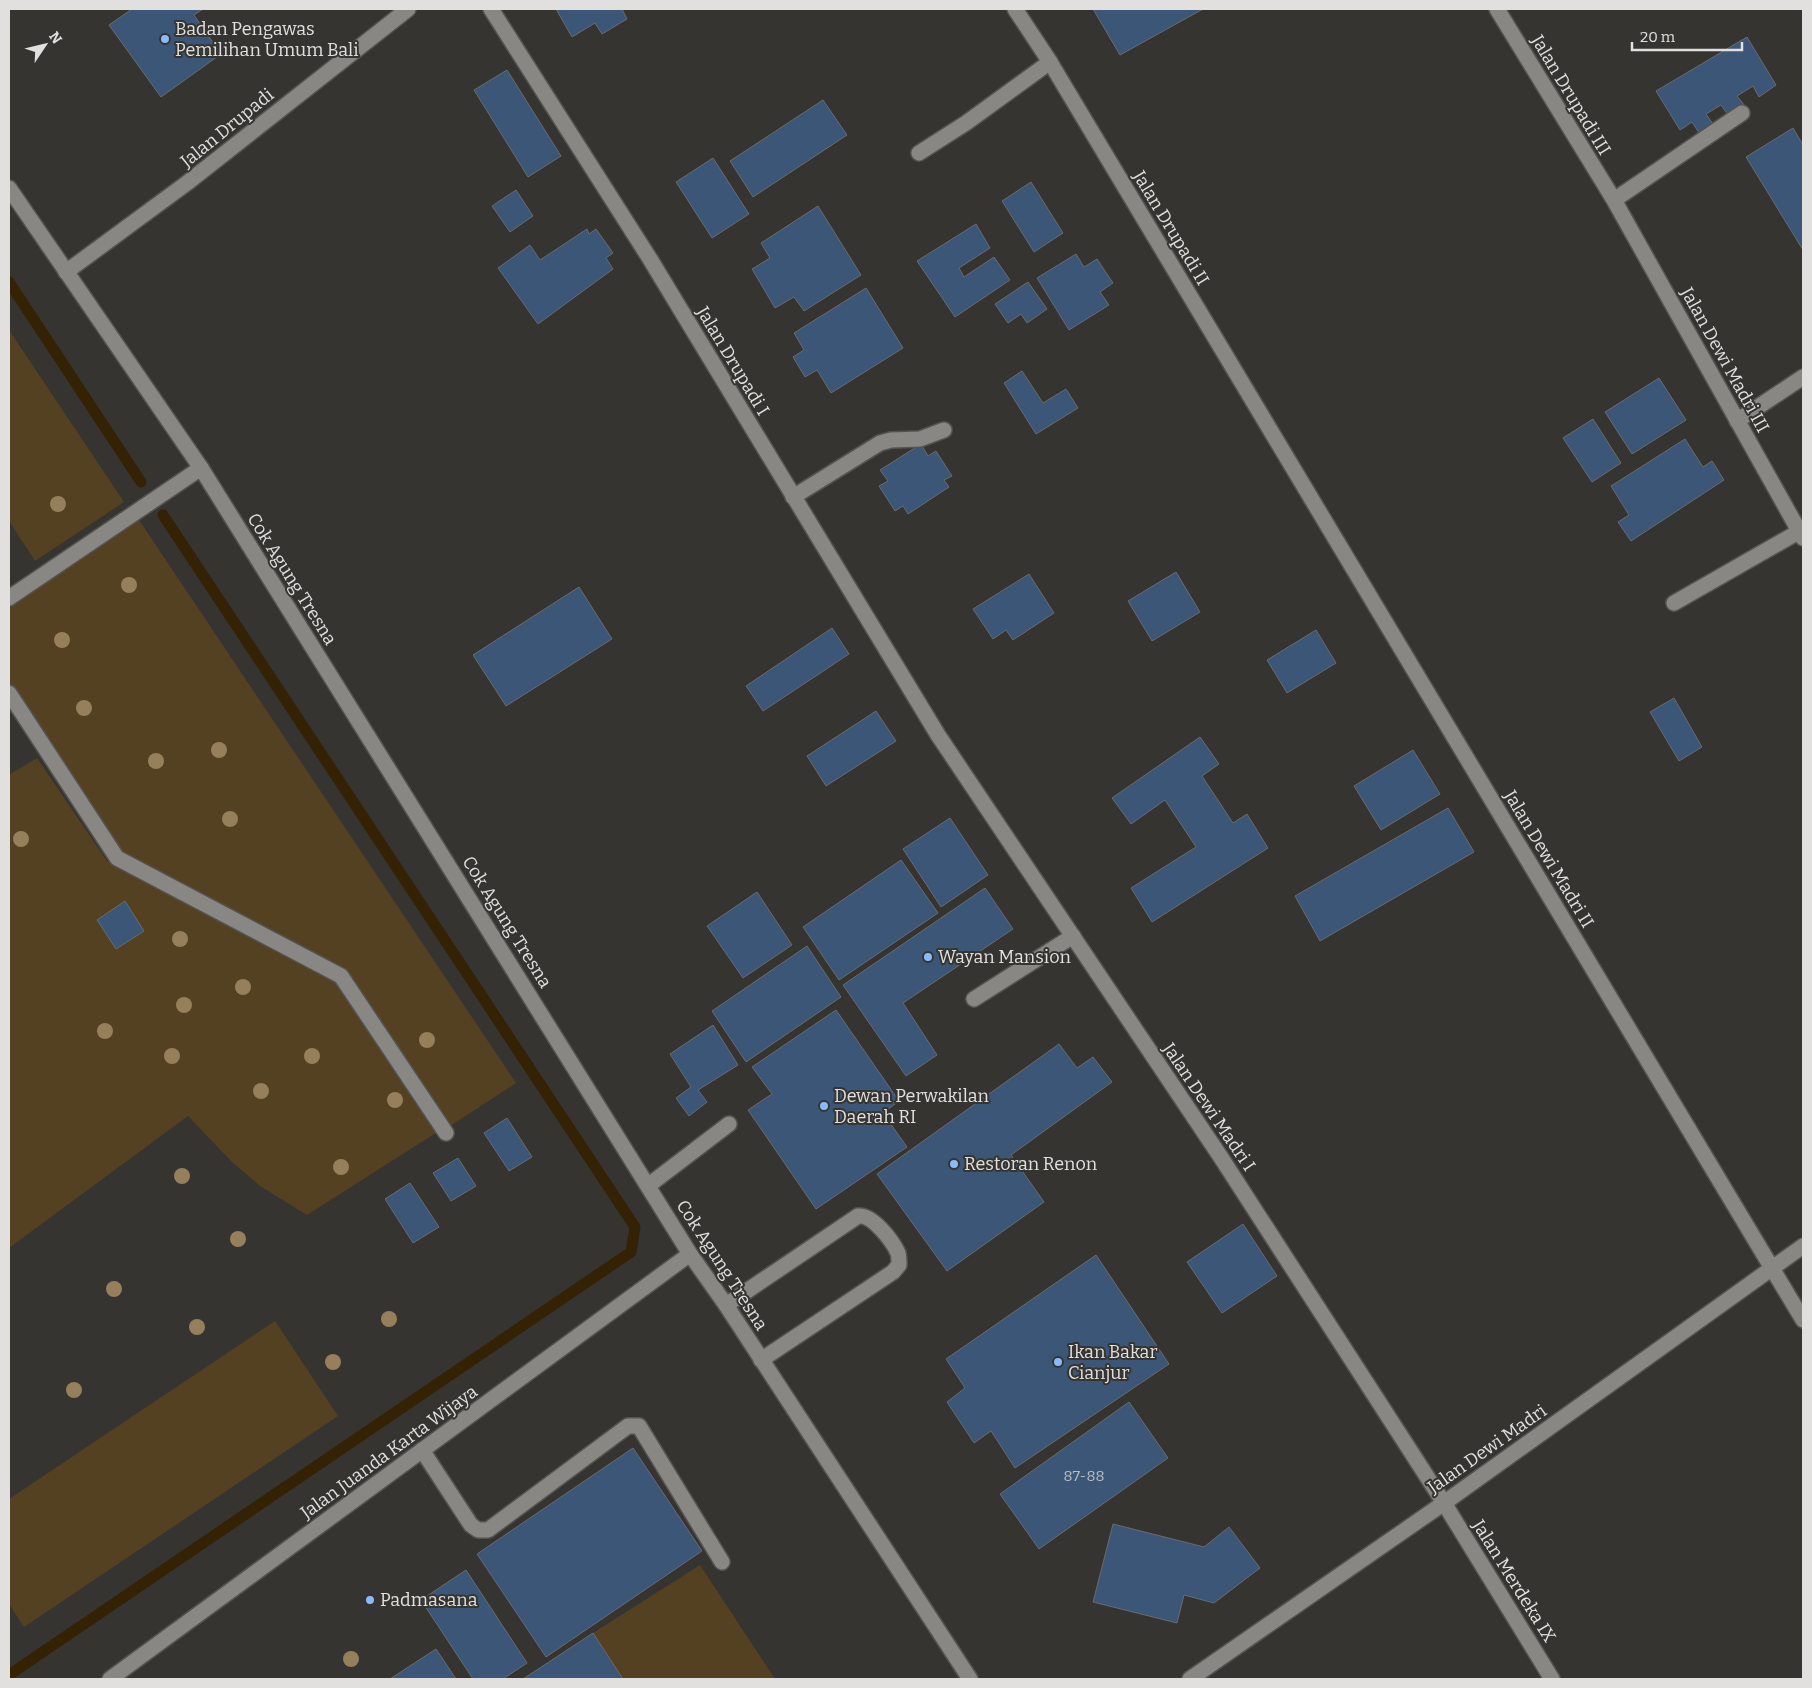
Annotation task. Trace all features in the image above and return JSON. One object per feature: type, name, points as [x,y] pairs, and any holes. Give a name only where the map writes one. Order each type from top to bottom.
[{"type":"street","name":"Jalan Drupadi","points":[[66,272],[187,183],[408,9]]},
{"type":"street","name":"Jalan Drupadi I","points":[[491,9],[650,259],[938,736]]},
{"type":"street","name":"Jalan Drupadi II","points":[[1015,9],[1050,62],[1293,468]]},
{"type":"street","name":"Jalan Drupadi III","points":[[1497,9],[1614,200]]},
{"type":"street","points":[[919,153],[966,123],[1050,62]]},
{"type":"street","points":[[1614,200],[1742,114]]},
{"type":"street","name":"Cok Agung Tresna","points":[[9,188],[201,468],[649,1185],[690,1254],[970,1679]]},
{"type":"street","name":"Jalan Dewi Madri III","points":[[1614,200],[1801,534]]},
{"type":"street","points":[[1737,421],[1803,377]]},
{"type":"street","points":[[793,496],[880,443],[891,440],[920,439],[944,430]]},
{"type":"street","points":[[9,598],[201,468]]},
{"type":"street","name":"Jalan Dewi Madri II","points":[[1293,468],[1803,1320]]},
{"type":"street","points":[[1674,602],[1801,534]]},
{"type":"street","points":[[9,693],[117,858],[341,976],[446,1133]]},
{"type":"street","name":"Jalan Dewi Madri I","points":[[938,736],[1222,1159],[1444,1503]]},
{"type":"street","points":[[974,999],[1073,936]]},
{"type":"street","points":[[649,1185],[729,1124]]},
{"type":"street","points":[[726,1306],[858,1216],[863,1215],[874,1221],[898,1254],[899,1265],[892,1272],[761,1360]]},
{"type":"street","name":"Jalan Dewi Madri","points":[[1190,1679],[1444,1503],[1803,1246]]},
{"type":"street","name":"Jalan Juanda Karta Wijaya","points":[[110,1679],[690,1254]]},
{"type":"street","points":[[422,1450],[471,1525],[478,1530],[488,1530],[628,1426],[639,1426],[722,1562]]},
{"type":"street","name":"Jalan Merdeka IX","points":[[1444,1503],[1552,1679]]},
{"type":"shaded area","points":[[9,330],[124,502],[35,561],[9,521]]},
{"type":"shaded area","points":[[139,520],[516,1083],[447,1128],[345,974],[119,850],[9,684],[9,608]]},
{"type":"shaded area","points":[[37,758],[107,861],[337,980],[439,1131],[307,1215],[260,1186],[231,1161],[188,1116],[9,1248],[9,775]]},
{"type":"shaded area","points":[[275,1321],[338,1416],[24,1627],[9,1604],[9,1499]]},
{"type":"shaded area","points":[[700,1565],[775,1679],[623,1679],[593,1633]]},
{"type":"building","name":"Badan Pengawas Pemilihan Umum Bali","points":[[132,9],[203,9],[194,15],[221,54],[161,97],[109,25]]},
{"type":"building","points":[[556,9],[622,9],[627,19],[602,34],[595,23],[572,37]]},
{"type":"building","points":[[1093,9],[1203,9],[1120,55]]},
{"type":"building","points":[[1747,37],[1776,85],[1759,97],[1753,86],[1737,96],[1745,106],[1729,116],[1721,105],[1706,114],[1715,127],[1701,136],[1692,122],[1680,130],[1656,91]]},
{"type":"building","points":[[507,70],[561,156],[528,177],[474,90]]},
{"type":"building","points":[[823,100],[847,135],[753,197],[730,161]]},
{"type":"building","points":[[1793,128],[1803,145],[1803,250],[1746,157]]},
{"type":"building","points":[[713,158],[749,214],[712,238],[676,182]]},
{"type":"building","points":[[1031,182],[1063,233],[1034,252],[1002,201]]},
{"type":"building","points":[[516,190],[533,216],[510,232],[492,206]]},
{"type":"building","points":[[818,206],[861,275],[804,311],[794,297],[775,308],[752,269],[770,258],[761,243]]},
{"type":"building","points":[[976,224],[990,248],[959,268],[964,277],[994,257],[1010,280],[955,317],[917,261]]},
{"type":"building","points":[[587,229],[589,234],[596,229],[613,253],[606,258],[613,269],[538,324],[498,268],[530,245],[540,260]]},
{"type":"building","points":[[1076,254],[1084,267],[1097,259],[1113,283],[1100,292],[1109,305],[1069,330],[1037,278]]},
{"type":"building","points":[[1028,282],[1047,309],[1027,323],[1021,314],[1008,323],[995,304]]},
{"type":"building","points":[[866,288],[903,348],[831,393],[817,370],[805,377],[793,357],[804,350],[794,333]]},
{"type":"building","points":[[1022,371],[1043,403],[1066,389],[1078,408],[1036,434],[1004,383]]},
{"type":"building","points":[[1659,378],[1686,420],[1632,454],[1605,412]]},
{"type":"building","points":[[1593,419],[1621,463],[1592,482],[1563,438]]},
{"type":"building","points":[[1685,439],[1703,467],[1712,461],[1724,480],[1631,541],[1618,522],[1629,515],[1611,486]]},
{"type":"building","points":[[921,444],[928,456],[936,451],[952,476],[944,480],[949,487],[908,514],[903,506],[895,511],[879,486],[888,481],[880,470]]},
{"type":"building","points":[[1176,572],[1200,612],[1152,641],[1128,601]]},
{"type":"building","points":[[1029,574],[1054,613],[1013,640],[1006,630],[993,639],[973,609]]},
{"type":"building","points":[[579,587],[612,639],[506,706],[473,655]]},
{"type":"building","points":[[832,628],[849,654],[763,711],[746,686]]},
{"type":"building","points":[[1316,630],[1336,663],[1287,693],[1267,660]]},
{"type":"building","points":[[1674,698],[1702,747],[1679,761],[1650,712]]},
{"type":"building","points":[[876,711],[896,741],[826,786],[807,756]]},
{"type":"building","points":[[1200,737],[1219,764],[1202,776],[1233,823],[1247,814],[1268,848],[1152,922],[1131,888],[1196,847],[1165,800],[1131,824],[1112,798]]},
{"type":"building","points":[[1413,750],[1440,794],[1381,830],[1354,786]]},
{"type":"building","points":[[1448,808],[1474,852],[1320,941],[1295,896]]},
{"type":"building","points":[[950,818],[988,875],[941,907],[903,849]]},
{"type":"building","points":[[901,860],[938,913],[839,980],[803,927]]},
{"type":"building","name":"Wayan Mansion","points":[[985,888],[1013,929],[903,1003],[937,1055],[906,1076],[843,985]]},
{"type":"building","points":[[757,892],[792,945],[743,978],[707,926]]},
{"type":"building","points":[[125,901],[144,931],[116,949],[97,920]]},
{"type":"building","points":[[807,946],[841,997],[746,1062],[712,1011]]},
{"type":"building","name":"Dewan Perwakilan Daerah RI","points":[[836,1010],[899,1101],[883,1113],[907,1147],[816,1209],[748,1110],[772,1094],[752,1067]]},
{"type":"building","points":[[713,1025],[738,1065],[698,1090],[707,1102],[689,1116],[676,1098],[691,1087],[670,1054]]},
{"type":"building","name":"Restoran Renon","points":[[1059,1044],[1077,1068],[1093,1057],[1112,1082],[1011,1155],[1044,1202],[947,1271],[877,1174]]},
{"type":"building","points":[[507,1118],[532,1157],[509,1171],[484,1133]]},
{"type":"building","points":[[458,1158],[476,1186],[451,1201],[433,1173]]},
{"type":"building","points":[[410,1183],[439,1227],[413,1243],[385,1199]]},
{"type":"building","points":[[1243,1224],[1277,1276],[1222,1313],[1187,1262]]},
{"type":"building","name":"Ikan Bakar Cianjur","points":[[1096,1255],[1169,1364],[1015,1468],[991,1431],[974,1443],[947,1402],[965,1388],[946,1359]]},
{"type":"building","points":[[1129,1402],[1168,1458],[1039,1549],[1000,1494]]},
{"type":"building","points":[[633,1448],[702,1551],[546,1657],[477,1554]]},
{"type":"building","points":[[1113,1524],[1204,1547],[1229,1527],[1260,1568],[1214,1603],[1184,1595],[1177,1623],[1093,1602]]},
{"type":"building","points":[[466,1570],[527,1663],[503,1679],[473,1679],[421,1600]]},
{"type":"building","points":[[593,1633],[623,1679],[523,1679]]},
{"type":"building","points":[[436,1649],[456,1679],[390,1679]]},
{"type":"waterway","points":[[9,282],[141,482]]},
{"type":"waterway","points":[[9,1675],[631,1252],[635,1227],[163,515]]},
{"type":"place","name":"Badan Pengawas Pemilihan Umum Bali","points":[[165,39]]},
{"type":"place","name":"Wayan Mansion","points":[[928,957]]},
{"type":"place","name":"Dewan Perwakilan Daerah RI","points":[[824,1106]]},
{"type":"place","name":"Restoran Renon","points":[[954,1164]]},
{"type":"place","name":"Ikan Bakar Cianjur","points":[[1058,1362]]},
{"type":"place","name":"Padmasana","points":[[370,1600]]}]
